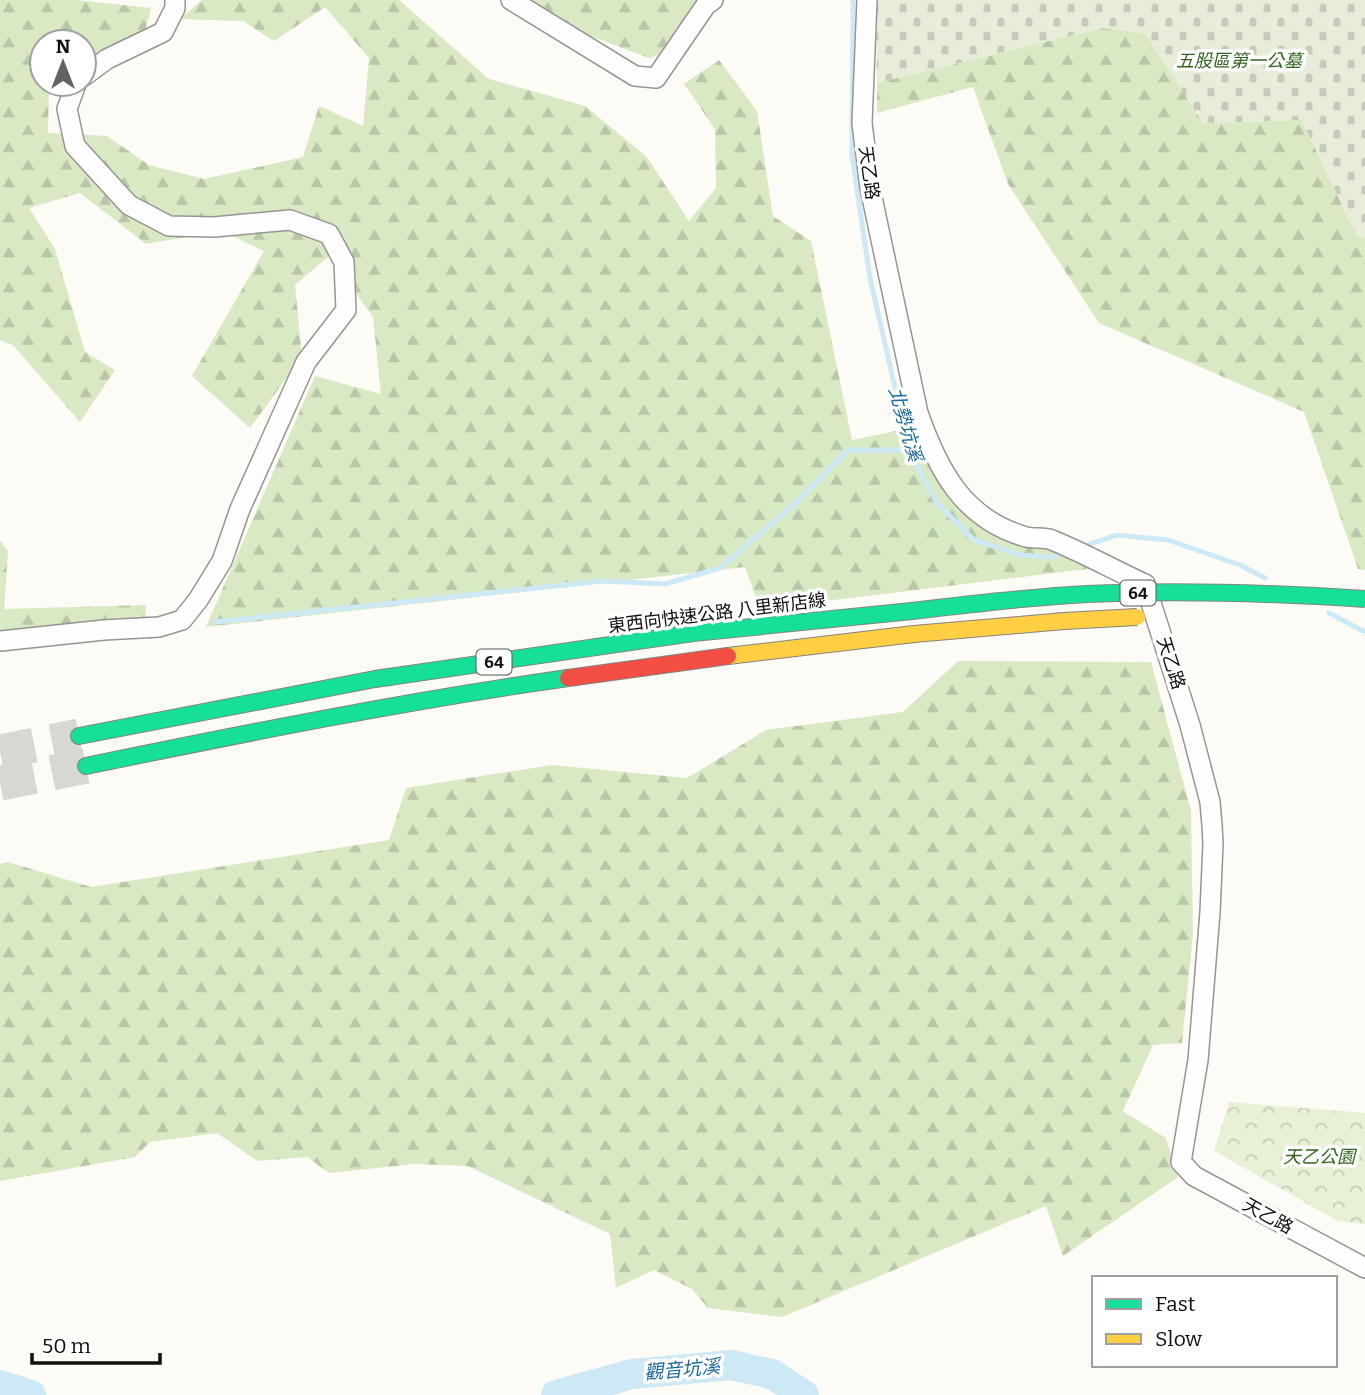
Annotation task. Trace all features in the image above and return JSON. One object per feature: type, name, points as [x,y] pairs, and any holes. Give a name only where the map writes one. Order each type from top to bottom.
[{"type":"highway","name":"東西向快速公路 八里新店線","points":[[79,736],[389,677],[693,633],[1045,597],[1219,592],[1365,599]]},
{"type":"highway","name":"64","points":[[86,766],[334,715],[452,695],[749,653],[914,634],[1171,615]]},
{"type":"street","points":[[98,66],[163,32],[175,8],[175,0]]},
{"type":"street","points":[[512,0],[635,76],[656,78],[706,5],[713,0]]},
{"type":"street","name":"天乙路","points":[[867,0],[862,123],[870,188],[918,413],[930,448],[953,486],[970,507],[990,522],[1028,537],[1049,539],[1145,584],[1190,725],[1210,802],[1213,844],[1198,1060],[1181,1162],[1194,1176],[1365,1268]]},
{"type":"street","points":[[0,641],[159,627],[183,620],[222,561],[240,509],[306,362],[346,310],[344,262],[329,234],[290,220],[215,227],[169,226],[129,205],[75,146],[67,109],[71,98]]},
{"type":"green space","points":[[0,0],[76,0],[151,8],[140,52],[117,65],[98,63],[98,28],[28,28],[28,98],[49,98],[48,133],[107,136],[149,165],[204,179],[303,157],[319,106],[363,126],[369,58],[325,7],[274,41],[243,21],[180,19],[202,0],[399,0],[489,79],[585,106],[646,156],[689,221],[716,188],[715,129],[684,84],[719,60],[757,111],[773,216],[811,241],[852,440],[916,427],[970,513],[1088,549],[1087,569],[760,609],[745,567],[206,627],[315,376],[381,394],[373,317],[329,256],[295,285],[302,357],[250,428],[192,376],[264,251],[221,231],[146,244],[80,193],[29,208],[55,249],[85,352],[115,370],[80,422],[13,345],[0,340]]},
{"type":"green space","points":[[516,0],[719,0],[689,46],[649,58],[529,13]]},
{"type":"green space","name":"五股區第一公墓","points":[[876,0],[1365,0],[1365,237],[1357,237],[1302,120],[1203,123],[1145,33],[1102,28],[877,83]]},
{"type":"green space","points":[[1102,28],[1145,33],[1203,123],[1302,120],[1357,237],[1365,237],[1365,570],[1358,569],[1304,412],[1099,323],[1008,184],[973,87],[877,113],[877,83]]},
{"type":"green space","points":[[0,541],[8,551],[4,609],[146,605],[145,625],[0,633]]},
{"type":"green space","points":[[958,661],[1151,662],[1191,811],[1193,934],[1182,1043],[1153,1045],[1123,1111],[1166,1138],[1178,1177],[1063,1256],[1046,1206],[782,1317],[708,1308],[692,1289],[654,1270],[616,1288],[610,1234],[468,1166],[414,1164],[329,1173],[307,1157],[258,1161],[217,1133],[150,1142],[135,1157],[0,1181],[0,864],[8,862],[91,887],[389,840],[406,788],[552,765],[687,778],[766,730],[903,712]]},
{"type":"green space","name":"天乙公園","points":[[1229,1102],[1365,1113],[1365,1224],[1338,1221],[1214,1151]]},
{"type":"waterway","name":"北勢坑溪","points":[[853,0],[852,155],[870,278],[905,431],[916,465],[937,503],[973,539],[1019,555],[1053,557],[1065,553]]},
{"type":"waterway","points":[[215,622],[602,581],[665,584],[720,568],[792,506],[848,450],[911,450]]},
{"type":"waterway","name":"北勢坑溪","points":[[1081,547],[1117,535],[1168,540],[1240,565],[1265,578]]},
{"type":"waterway","name":"北勢坑溪","points":[[1329,613],[1365,632]]},
{"type":"waterway","name":"觀音坑溪","points":[[556,1395],[632,1374],[731,1365],[772,1374],[804,1395]]},
{"type":"waterway","name":"觀音坑溪","points":[[0,1385],[31,1395]]},
{"type":"tunnel","points":[[0,752],[79,736]]},
{"type":"tunnel","points":[[0,783],[86,766]]},
{"type":"traffic: fast","points":[[912,611],[1043,597],[1157,592],[1365,599]]},
{"type":"traffic: fast","points":[[79,736],[375,679],[693,633],[912,611]]},
{"type":"traffic: fast","points":[[86,766],[386,707],[568,678]]},
{"type":"traffic: slow","points":[[914,634],[1137,617]]},
{"type":"traffic: slow","points":[[728,656],[914,634]]},
{"type":"traffic: jam","points":[[568,678],[728,656]]}]
